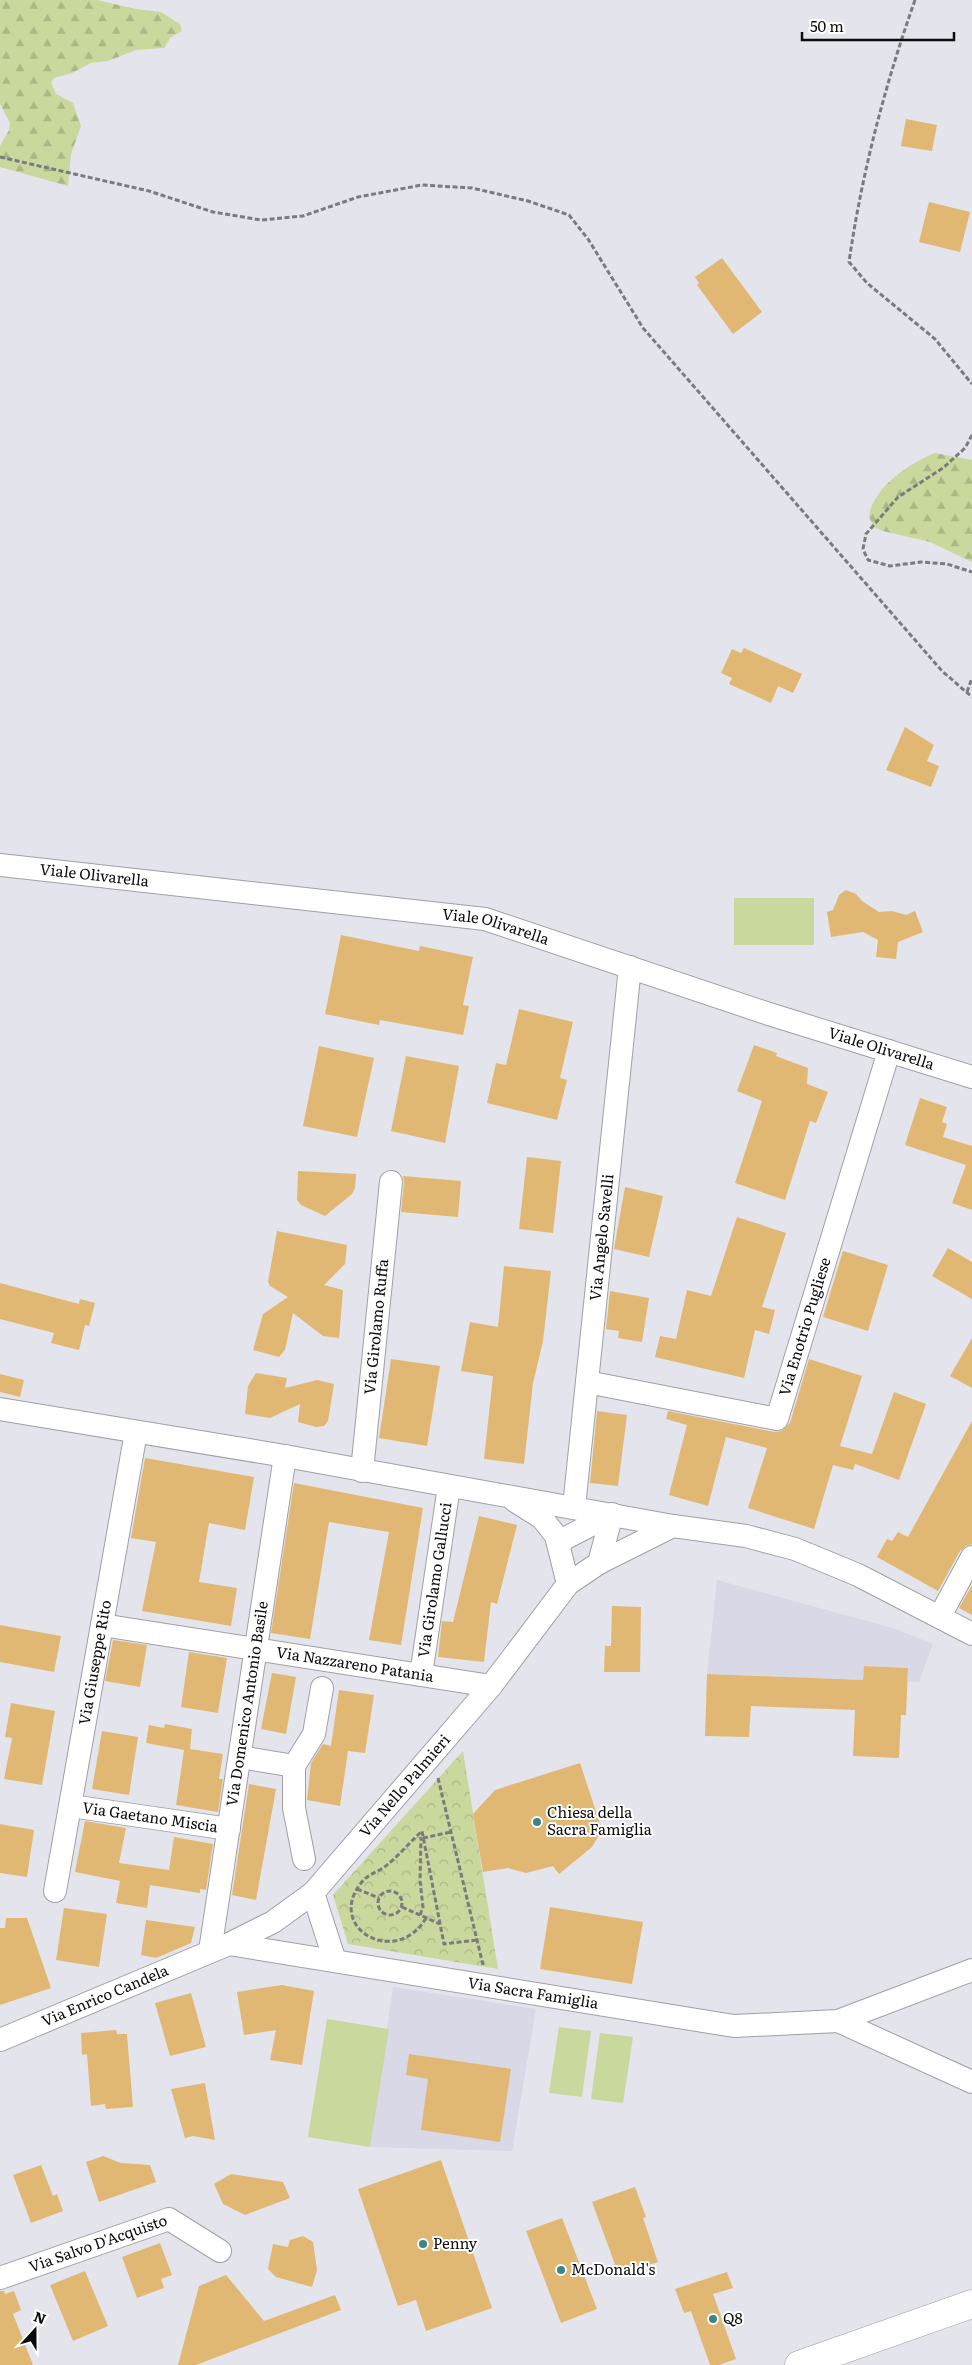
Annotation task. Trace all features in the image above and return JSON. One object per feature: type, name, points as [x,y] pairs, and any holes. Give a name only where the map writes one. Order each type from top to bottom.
[{"type":"main road","points":[[799,2365],[972,2304]]},
{"type":"street","name":"Viale Olivarella","points":[[0,865],[485,919],[769,1014],[972,1077]]},
{"type":"street","name":"Via Angelo Savelli","points":[[574,1507],[630,967]]},
{"type":"street","name":"Via Enotrio Pugliese","points":[[587,1382],[776,1419],[889,1051]]},
{"type":"street","name":"Via Girolamo Ruffa","points":[[362,1471],[391,1182]]},
{"type":"street","points":[[0,1409],[285,1456],[673,1526],[746,1536],[794,1549],[858,1575],[972,1634]]},
{"type":"street","name":"Via Giuseppe Rito","points":[[56,1891],[136,1432]]},
{"type":"street","name":"Via Domenico Antonio Basile","points":[[219,1947],[229,1829],[285,1456]]},
{"type":"street","name":"Via Girolamo Gallucci","points":[[421,1675],[449,1486]]},
{"type":"street","points":[[504,1495],[542,1518],[556,1536],[568,1584],[599,1564],[673,1526]]},
{"type":"street","points":[[558,1542],[612,1514]]},
{"type":"street","points":[[599,1564],[612,1514]]},
{"type":"street","points":[[940,1616],[972,1557]]},
{"type":"street","name":"Via Nello Palmieri","points":[[219,1947],[273,1922],[313,1893],[491,1686],[568,1584]]},
{"type":"street","name":"Via Nazzareno Patania","points":[[102,1625],[491,1686]]},
{"type":"street","points":[[304,1859],[294,1808],[294,1766],[314,1734],[322,1688]]},
{"type":"street","points":[[240,1757],[294,1766]]},
{"type":"street","name":"Via Gaetano Miscia","points":[[70,1806],[229,1829]]},
{"type":"street","points":[[313,1893],[335,1961]]},
{"type":"street","name":"Via Sacra Famiglia","points":[[219,1947],[335,1961],[734,2026],[838,2021],[972,1970]]},
{"type":"street","name":"Via Enrico Candela","points":[[0,2040],[219,1947]]},
{"type":"street","name":"Via Sacra Famiglia","points":[[838,2021],[972,2082]]},
{"type":"street","name":"Via Salvo D'Acquisto","points":[[0,2278],[170,2220],[220,2251]]},
{"type":"path","points":[[915,0],[894,61],[874,134],[856,215],[849,262],[867,283],[935,339],[972,384]]},
{"type":"path","points":[[0,157],[149,191],[212,212],[261,220],[303,216],[358,197],[422,185],[472,188],[528,201],[569,215],[588,238],[643,328],[942,671],[972,698]]},
{"type":"path","points":[[972,435],[965,448],[943,468],[898,497],[866,534],[863,549],[868,560],[890,566],[921,562],[947,564],[972,572]]},
{"type":"path","points":[[967,692],[972,678]]},
{"type":"path","points":[[433,1754],[488,1987]]},
{"type":"path","points":[[422,1831],[444,1944],[477,1940]]},
{"type":"path","points":[[422,1831],[382,1868],[371,1873],[361,1882],[350,1909],[353,1921],[369,1937],[387,1943],[408,1936],[420,1928],[426,1918]]},
{"type":"path","points":[[420,1915],[423,1902],[420,1881],[422,1831]]},
{"type":"path","points":[[423,1838],[451,1832]]},
{"type":"path","points":[[357,1889],[378,1898]]},
{"type":"path","points":[[378,1898],[384,1893],[392,1891],[401,1899],[402,1907]]},
{"type":"path","points":[[378,1898],[380,1910],[386,1915],[394,1915],[402,1907]]},
{"type":"path","points":[[402,1907],[440,1925]]},
{"type":"path","points":[[345,1916],[352,1915]]},
{"type":"shaded area","points":[[717,1580],[896,1629],[933,1644],[919,1682],[908,1682],[908,1668],[864,1666],[863,1680],[707,1674]]},
{"type":"shaded area","points":[[393,1987],[536,2009],[512,2151],[370,2147]]},
{"type":"green space","points":[[0,0],[97,0],[136,9],[161,12],[180,24],[182,31],[171,37],[164,48],[136,50],[108,61],[91,63],[72,73],[54,78],[51,82],[56,94],[73,103],[81,126],[71,154],[68,186],[0,167],[0,146],[9,130],[10,123],[0,104]]},
{"type":"green space","points":[[935,453],[972,460],[972,562],[930,542],[883,531],[874,527],[869,517],[877,496],[894,478],[915,463]]},
{"type":"green space","points":[[734,898],[814,898],[814,945],[734,945]]},
{"type":"green space","points":[[463,1751],[498,1969],[348,1944],[333,1895]]},
{"type":"green space","points":[[327,2019],[389,2029],[370,2147],[308,2137]]},
{"type":"green space","points":[[559,2027],[591,2031],[582,2097],[549,2093]]},
{"type":"green space","points":[[600,2033],[633,2037],[623,2103],[591,2099]]},
{"type":"building","points":[[906,119],[937,125],[932,151],[901,146]]},
{"type":"building","points":[[929,202],[970,212],[960,252],[919,242]]},
{"type":"building","points":[[722,258],[762,312],[733,334],[697,285],[699,283],[695,277]]},
{"type":"building","points":[[744,648],[802,674],[793,693],[778,686],[771,703],[729,684],[732,678],[721,673],[732,649],[741,653]]},
{"type":"building","points":[[905,727],[934,745],[927,761],[939,766],[931,787],[886,770]]},
{"type":"building","points":[[846,890],[856,894],[862,901],[879,912],[892,911],[906,915],[915,911],[923,932],[898,942],[896,959],[876,957],[878,940],[863,932],[831,937],[827,912],[833,910],[839,895]]},
{"type":"building","points":[[341,935],[419,951],[420,946],[473,957],[463,1005],[469,1006],[463,1035],[380,1020],[379,1025],[325,1014]]},
{"type":"building","points":[[519,1009],[573,1022],[560,1078],[567,1080],[557,1120],[487,1103],[496,1063],[506,1065]]},
{"type":"building","points":[[754,1045],[777,1053],[776,1056],[808,1068],[807,1084],[828,1092],[816,1123],[810,1121],[785,1200],[735,1183],[762,1101],[737,1091]]},
{"type":"building","points":[[319,1046],[374,1058],[357,1137],[303,1126]]},
{"type":"building","points":[[406,1056],[459,1066],[445,1143],[391,1131]]},
{"type":"building","points":[[920,1098],[947,1107],[942,1122],[947,1124],[943,1137],[972,1146],[972,1210],[952,1203],[966,1165],[905,1145]]},
{"type":"building","points":[[527,1157],[561,1161],[553,1233],[519,1229]]},
{"type":"building","points":[[298,1171],[356,1174],[355,1188],[352,1194],[325,1216],[301,1205],[297,1200]]},
{"type":"building","points":[[403,1176],[461,1181],[458,1217],[401,1212]]},
{"type":"building","points":[[625,1187],[663,1196],[649,1257],[614,1249]]},
{"type":"building","points":[[737,1217],[786,1233],[762,1307],[775,1310],[769,1334],[755,1330],[744,1378],[655,1357],[660,1336],[676,1339],[687,1290],[711,1296]]},
{"type":"building","points":[[277,1231],[347,1245],[345,1264],[324,1285],[343,1290],[339,1338],[323,1336],[293,1313],[285,1350],[279,1357],[253,1350],[263,1314],[288,1297],[270,1286],[268,1282]]},
{"type":"building","points":[[948,1248],[972,1262],[972,1299],[932,1276]]},
{"type":"building","points":[[843,1251],[888,1265],[868,1331],[823,1317]]},
{"type":"building","points":[[504,1266],[551,1271],[543,1341],[533,1383],[524,1464],[484,1459],[493,1376],[461,1371],[470,1322],[498,1327]]},
{"type":"building","points":[[0,1283],[79,1304],[80,1299],[95,1303],[89,1326],[85,1325],[79,1350],[51,1343],[54,1333],[0,1319]]},
{"type":"building","points":[[610,1291],[649,1298],[642,1342],[618,1338],[619,1331],[606,1329]]},
{"type":"building","points":[[972,1338],[972,1388],[950,1376]]},
{"type":"building","points":[[391,1359],[440,1366],[427,1446],[379,1438]]},
{"type":"building","points":[[809,1359],[862,1376],[840,1446],[872,1454],[894,1392],[926,1404],[899,1480],[855,1464],[853,1470],[833,1465],[814,1529],[748,1508],[767,1448],[726,1437],[708,1506],[669,1495],[687,1425],[666,1419],[668,1411],[774,1432],[781,1431],[790,1423]]},
{"type":"building","points":[[256,1373],[287,1378],[285,1388],[317,1380],[334,1384],[328,1421],[324,1426],[316,1427],[298,1422],[300,1404],[270,1418],[245,1414],[248,1386]]},
{"type":"building","points":[[0,1374],[24,1380],[20,1397],[0,1392]]},
{"type":"building","points":[[597,1411],[627,1415],[618,1486],[590,1483]]},
{"type":"building","points":[[972,1421],[972,1544],[960,1551],[938,1591],[877,1557],[887,1539],[892,1541],[898,1532],[908,1537]]},
{"type":"building","points":[[145,1458],[254,1477],[245,1530],[209,1523],[199,1582],[237,1588],[231,1626],[142,1611],[156,1542],[131,1538]]},
{"type":"building","points":[[294,1483],[423,1508],[401,1645],[369,1640],[389,1532],[329,1522],[310,1639],[271,1633]]},
{"type":"building","points":[[479,1516],[517,1525],[497,1604],[491,1602],[484,1662],[438,1657],[442,1621],[453,1622]]},
{"type":"building","points":[[972,1585],[972,1615],[959,1608]]},
{"type":"building","points":[[612,1606],[641,1607],[640,1672],[604,1672],[605,1646],[611,1646]]},
{"type":"building","points":[[0,1625],[61,1636],[54,1672],[0,1662]]},
{"type":"building","points":[[113,1640],[147,1645],[140,1687],[105,1681]]},
{"type":"building","points":[[189,1652],[227,1658],[218,1713],[181,1707]]},
{"type":"building","points":[[864,1666],[908,1668],[906,1715],[901,1715],[899,1758],[853,1756],[855,1710],[751,1706],[749,1737],[705,1736],[707,1674],[863,1680]]},
{"type":"building","points":[[272,1673],[296,1677],[286,1734],[261,1729]]},
{"type":"building","points":[[339,1690],[374,1695],[365,1753],[348,1751],[340,1806],[307,1800],[311,1763],[323,1744],[331,1746]]},
{"type":"building","points":[[11,1703],[55,1711],[42,1785],[4,1779],[12,1738],[5,1737]]},
{"type":"building","points":[[165,1724],[192,1729],[190,1749],[223,1754],[219,1779],[223,1779],[218,1812],[176,1805],[184,1750],[146,1743],[149,1725],[164,1728]]},
{"type":"building","points":[[102,1731],[138,1737],[129,1795],[92,1789]]},
{"type":"building","name":"Chiesa della Sacra Famiglia","points":[[580,1763],[602,1830],[592,1847],[559,1874],[553,1866],[526,1873],[508,1868],[483,1872],[473,1814],[495,1790]]},
{"type":"building","points":[[249,1784],[276,1789],[256,1900],[232,1895]]},
{"type":"building","points":[[85,1821],[126,1828],[119,1863],[169,1870],[174,1837],[213,1844],[206,1890],[200,1889],[200,1893],[150,1885],[147,1908],[116,1903],[120,1881],[75,1872]]},
{"type":"building","points":[[0,1824],[34,1830],[27,1877],[0,1873]]},
{"type":"building","points":[[550,1907],[643,1922],[632,1984],[540,1969]]},
{"type":"building","points":[[64,1908],[107,1914],[99,1967],[56,1960]]},
{"type":"building","points":[[6,1918],[27,1918],[51,1988],[0,2005],[0,1928],[5,1928]]},
{"type":"building","points":[[146,1920],[195,1927],[191,1943],[156,1958],[141,1955]]},
{"type":"building","points":[[282,1985],[314,1991],[302,2065],[270,2060],[276,2030],[244,2035],[237,1992]]},
{"type":"building","points":[[191,1993],[206,2047],[170,2056],[155,2003]]},
{"type":"building","points":[[116,2030],[117,2034],[127,2034],[133,2107],[106,2109],[105,2104],[91,2106],[87,2054],[82,2055],[81,2033]]},
{"type":"building","points":[[409,2054],[511,2069],[500,2142],[421,2130],[428,2079],[406,2075]]},
{"type":"building","points":[[205,2083],[215,2140],[193,2136],[185,2138],[171,2089]]},
{"type":"building","points":[[103,2156],[121,2163],[150,2165],[156,2182],[99,2202],[86,2162]]},
{"type":"building","name":"Penny","points":[[441,2160],[492,2308],[426,2331],[416,2300],[398,2306],[358,2189]]},
{"type":"building","points":[[41,2165],[53,2196],[57,2194],[63,2211],[31,2223],[13,2175]]},
{"type":"building","points":[[231,2174],[283,2182],[290,2198],[245,2215],[223,2204],[214,2184]]},
{"type":"building","points":[[635,2187],[646,2217],[643,2218],[658,2262],[619,2275],[592,2202]]},
{"type":"building","name":"McDonald's","points":[[562,2218],[597,2309],[561,2323],[526,2231]]},
{"type":"building","points":[[303,2236],[313,2242],[317,2270],[312,2287],[276,2277],[268,2269],[273,2244],[288,2247],[290,2240]]},
{"type":"building","points":[[160,2243],[172,2275],[161,2279],[164,2288],[137,2298],[122,2257]]},
{"type":"building","points":[[85,2271],[108,2326],[73,2341],[50,2285]]},
{"type":"building","points":[[727,2272],[733,2288],[713,2294],[736,2359],[719,2365],[710,2365],[691,2311],[684,2313],[675,2289]]},
{"type":"building","points":[[226,2275],[264,2321],[335,2295],[341,2310],[196,2365],[178,2365],[199,2286]]},
{"type":"building","points":[[0,2291],[4,2291],[5,2294],[14,2291],[21,2310],[13,2314],[33,2365],[0,2365]]},
{"type":"place","name":"Chiesa della Sacra Famiglia","points":[[537,1822]]},
{"type":"place","name":"Penny","points":[[423,2244]]},
{"type":"place","name":"McDonald's","points":[[561,2270]]},
{"type":"place","name":"Q8","points":[[713,2319]]}]
